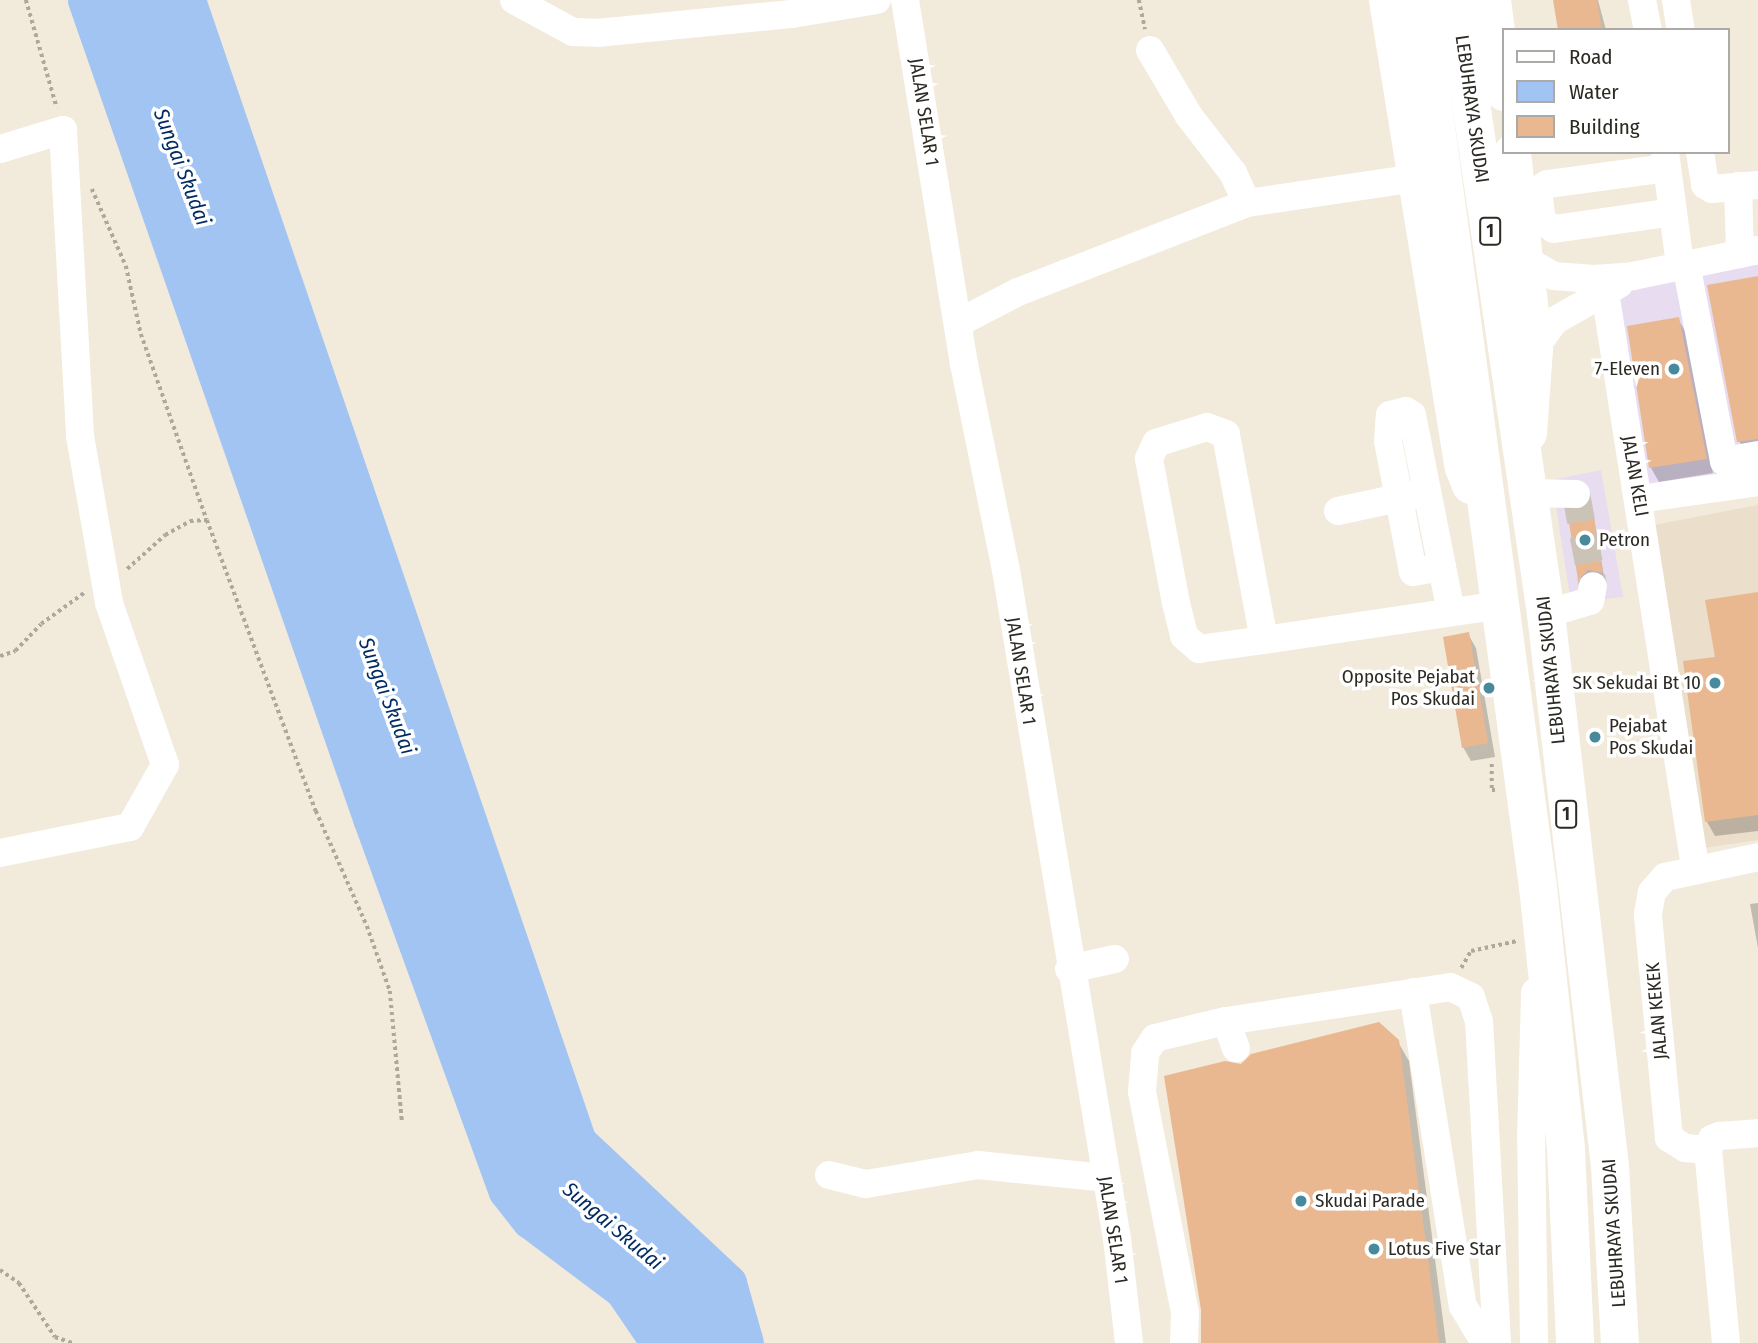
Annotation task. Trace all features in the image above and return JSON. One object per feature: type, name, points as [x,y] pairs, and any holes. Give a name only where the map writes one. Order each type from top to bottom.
[{"type":"highway","name":"LEBUHRAYA SKUDAI","points":[[1419,0],[1538,887],[1566,1150],[1575,1343]]},
{"type":"highway","name":"LEBUHRAYA SKUDAI","points":[[1456,0],[1529,477],[1546,614],[1610,1166],[1620,1343]]},
{"type":"main road","points":[[1387,0],[1463,467],[1494,548]]},
{"type":"main road","points":[[1492,0],[1502,52]]},
{"type":"main road","points":[[1512,154],[1527,261],[1534,349],[1529,477]]},
{"type":"street","points":[[514,0],[573,32],[597,33],[792,14],[877,0]]},
{"type":"street","name":"JALAN SELAR 1","points":[[905,0],[958,323],[996,513],[1105,1178],[1129,1343]]},
{"type":"street","points":[[1642,0],[1648,28]]},
{"type":"street","points":[[1676,0],[1681,28]]},
{"type":"street","points":[[1150,50],[1189,116],[1233,173],[1247,203]]},
{"type":"street","points":[[0,149],[63,130],[80,436],[106,580],[165,765],[130,827],[0,853]]},
{"type":"street","points":[[1527,261],[1554,276],[1633,276],[1749,252],[1748,186],[1712,189],[1705,185],[1700,154]]},
{"type":"street","points":[[1673,212],[1554,229],[1542,221],[1540,190],[1547,184],[1666,160],[1683,265],[1724,461]]},
{"type":"street","points":[[958,323],[1030,287],[1247,203],[1417,178]]},
{"type":"street","points":[[1534,349],[1554,321],[1633,276]]},
{"type":"street","name":"JALAN KELI","points":[[1605,292],[1695,867]]},
{"type":"street","points":[[1442,567],[1413,572],[1386,420],[1406,411],[1412,415],[1451,612]]},
{"type":"street","points":[[1264,640],[1226,434],[1207,426],[1156,443],[1149,459],[1184,636],[1199,649],[1264,640],[1500,605]]},
{"type":"street","points":[[1704,488],[1703,473],[1715,461],[1758,455]]},
{"type":"street","points":[[1529,477],[1576,494]]},
{"type":"street","points":[[1639,499],[1758,482]]},
{"type":"street","points":[[1338,511],[1427,493]]},
{"type":"street","points":[[1546,614],[1590,601],[1593,586]]},
{"type":"street","points":[[1695,867],[1758,857]]},
{"type":"street","name":"JALAN KEKEK","points":[[1695,867],[1665,877],[1652,892],[1648,914],[1668,1138],[1685,1149],[1708,1150]]},
{"type":"street","points":[[1534,1343],[1531,1138],[1538,887]]},
{"type":"street","points":[[1069,969],[1115,959]]},
{"type":"street","points":[[1184,1343],[1185,1312],[1142,1091],[1145,1053],[1155,1038],[1226,1021],[1450,987],[1471,997],[1479,1021],[1497,1343]]},
{"type":"street","points":[[1413,992],[1463,1306],[1485,1343]]},
{"type":"street","points":[[1226,1021],[1236,1048]]},
{"type":"street","points":[[1726,1343],[1708,1150],[1712,1139],[1719,1136],[1758,1133]]},
{"type":"street","points":[[829,1175],[866,1184],[978,1165],[1105,1178]]},
{"type":"path","points":[[26,0],[63,130]]},
{"type":"path","points":[[1139,0],[1150,50]]},
{"type":"path","points":[[88,182],[126,266],[141,334],[207,520],[312,800],[390,991],[402,1121]]},
{"type":"path","points":[[0,656],[15,651],[41,624],[127,569],[165,536],[190,521],[207,520]]},
{"type":"path","points":[[1471,951],[1528,939]]},
{"type":"path","points":[[0,1270],[19,1283],[55,1337],[72,1343]]},
{"type":"shaded area","points":[[1758,264],[1758,475],[1644,490],[1613,300],[1639,287]]},
{"type":"shaded area","points":[[1601,470],[1623,597],[1571,603],[1552,480]]},
{"type":"shaded area","name":"SK Sekudai Bt 10","points":[[1758,505],[1758,840],[1696,849],[1649,526]]},
{"type":"water","name":"Sungai Skudai","points":[[86,0],[187,0],[578,1142],[728,1283],[745,1343],[659,1343],[623,1290],[530,1220],[507,1191],[371,818]]},
{"type":"building","points":[[1553,0],[1597,0],[1602,28],[1558,28]]},
{"type":"building","points":[[1758,276],[1758,439],[1737,442],[1707,285]]},
{"type":"building","points":[[1679,317],[1707,459],[1649,468],[1627,326]]},
{"type":"building","name":"Petron","points":[[1591,499],[1603,573],[1588,570],[1578,580],[1567,510],[1583,509]]},
{"type":"building","points":[[1758,592],[1758,815],[1705,822],[1683,661],[1715,657],[1705,600]]},
{"type":"building","points":[[1469,632],[1488,743],[1462,748],[1443,637]]},
{"type":"building","name":"Skudai Parade","points":[[1379,1022],[1399,1040],[1439,1343],[1201,1343],[1201,1310],[1164,1076],[1225,1061],[1241,1064],[1251,1054]]},
{"type":"waterway","points":[[86,0],[371,818],[507,1191],[530,1220],[623,1290],[659,1343]]},
{"type":"waterway","points":[[187,0],[578,1142],[728,1283],[745,1343]]},
{"type":"tunnel","points":[[1576,494],[1593,586]]},
{"type":"place","name":"7-Eleven","points":[[1674,369]]},
{"type":"place","name":"Petron","points":[[1585,540]]},
{"type":"place","name":"SK Sekudai Bt 10","points":[[1715,683]]},
{"type":"place","name":"Opposite Pejabat Pos Skudai","points":[[1489,688]]},
{"type":"place","name":"Pejabat Pos Skudai","points":[[1595,737]]},
{"type":"place","name":"Skudai Parade","points":[[1301,1201]]},
{"type":"place","name":"Lotus Five Star","points":[[1374,1249]]}]
